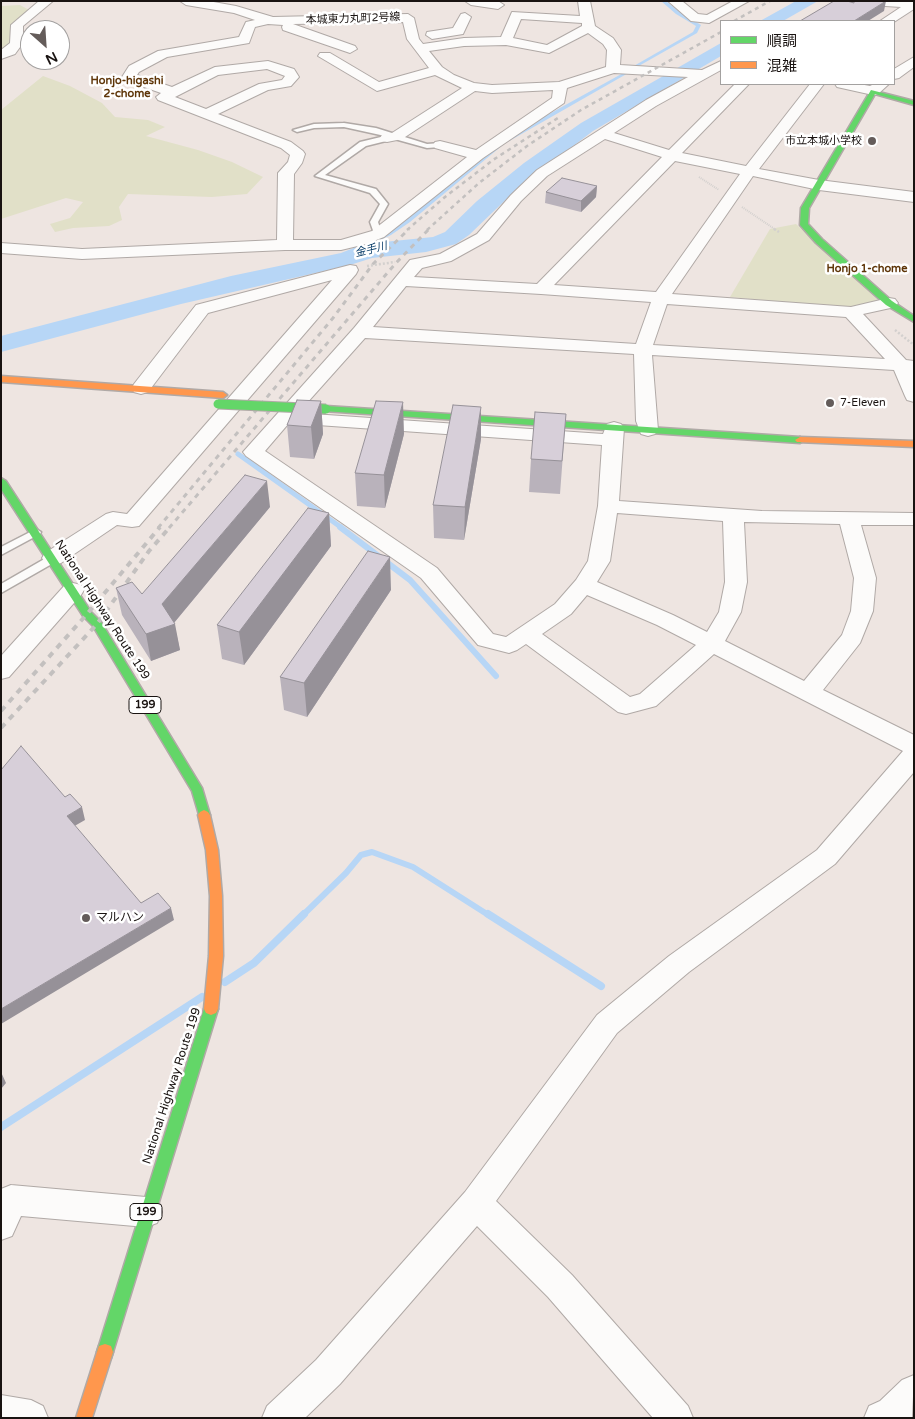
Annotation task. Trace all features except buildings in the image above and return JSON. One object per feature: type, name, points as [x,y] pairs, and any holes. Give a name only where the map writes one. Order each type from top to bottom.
[{"type":"main road","points":[[914,103],[878,87],[805,208],[804,225],[819,241],[889,303],[914,320]]},
{"type":"main road","points":[[1,378],[142,388],[220,400]]},
{"type":"main road","points":[[1,390],[328,404],[647,425],[914,434]]},
{"type":"main road","points":[[328,404],[613,434],[647,425],[792,440],[914,444]]},
{"type":"main road","name":"National Highway Route 199","points":[[1,481],[53,558],[87,614],[97,624],[198,791],[212,850],[216,896],[216,956],[212,1006],[146,1212],[84,1418]]},
{"type":"street","points":[[1,55],[10,51],[16,43],[17,25],[47,1]]},
{"type":"street","name":"本城東力丸町2号線","points":[[186,1],[236,10],[270,20],[353,14],[409,13],[417,44],[437,70],[448,78],[472,88],[560,86],[613,69],[697,74]]},
{"type":"street","points":[[471,1],[498,4]]},
{"type":"street","points":[[584,1],[588,24]]},
{"type":"street","points":[[674,1],[695,18],[709,19],[743,1]]},
{"type":"street","points":[[870,1],[914,4],[888,20]]},
{"type":"street","points":[[506,41],[516,15],[588,24],[608,41],[614,50],[613,69]]},
{"type":"street","points":[[417,44],[458,31],[467,19]]},
{"type":"street","points":[[172,92],[129,76],[134,69],[163,54],[244,40],[250,25],[270,20],[350,48]]},
{"type":"street","points":[[417,44],[506,41],[549,49],[588,24]]},
{"type":"street","points":[[325,56],[377,87],[437,70]]},
{"type":"street","points":[[895,75],[913,62]]},
{"type":"street","points":[[208,113],[264,87],[286,83],[292,77],[289,72],[268,65],[215,71],[163,97],[286,145],[298,154],[295,162],[286,173],[285,245]]},
{"type":"street","points":[[283,418],[613,434],[608,506],[599,561],[584,586],[563,609],[508,645],[486,640],[429,573],[253,452],[283,418],[360,332],[416,264],[445,258],[483,237],[516,198],[542,173],[697,74],[720,65]]},
{"type":"street","points":[[697,74],[720,75]]},
{"type":"street","points":[[540,289],[741,85]]},
{"type":"street","points":[[647,425],[643,349],[661,297],[750,171],[816,85]]},
{"type":"street","points":[[854,85],[878,87]]},
{"type":"street","points":[[1,248],[82,254],[285,245],[341,245],[360,241],[378,234],[478,155],[559,100],[560,86]]},
{"type":"street","points":[[392,137],[472,88]]},
{"type":"street","points":[[603,134],[673,156],[819,185],[914,197]]},
{"type":"street","points":[[440,145],[478,155]]},
{"type":"street","points":[[142,388],[202,310],[350,270]]},
{"type":"street","points":[[53,558],[113,518],[132,522],[350,270]]},
{"type":"street","points":[[401,281],[661,297],[850,312],[889,303]]},
{"type":"street","points":[[850,312],[907,366],[914,396]]},
{"type":"street","points":[[360,332],[907,366]]},
{"type":"street","points":[[608,506],[733,515],[914,519]]},
{"type":"street","points":[[526,633],[626,706],[648,700],[712,644],[730,612],[736,582],[733,515]]},
{"type":"street","points":[[808,692],[852,638],[862,610],[865,578],[849,518]]},
{"type":"street","points":[[584,586],[665,620],[914,746]]},
{"type":"street","points":[[1,671],[72,590]]},
{"type":"street","points":[[279,1418],[328,1372],[476,1204],[607,1024],[679,964],[826,857],[914,755]]},
{"type":"street","points":[[1,1225],[11,1200],[146,1212]]},
{"type":"street","points":[[476,1204],[560,1286],[676,1418]]},
{"type":"street","points":[[880,1418],[892,1413],[914,1392]]},
{"type":"street","points":[[1,1413],[31,1418]]},
{"type":"lane","points":[[297,130],[314,126],[344,125],[373,130],[427,146],[440,145]]},
{"type":"lane","points":[[378,234],[374,222],[384,204],[373,191],[319,176],[363,144],[392,137]]},
{"type":"lane","points":[[1,506],[14,499]]},
{"type":"lane","points":[[1,552],[36,532]]},
{"type":"lane","points":[[1,589],[53,558]]},
{"type":"path","points":[[350,270],[373,264],[397,262],[416,264]]},
{"type":"green space","points":[[20,5],[31,11],[18,23],[13,44],[1,50],[1,6]]},
{"type":"green space","points":[[43,76],[70,86],[102,103],[115,117],[148,120],[165,127],[146,136],[198,150],[232,162],[263,177],[247,194],[212,197],[128,194],[119,207],[122,220],[109,226],[73,228],[55,232],[50,224],[70,218],[83,202],[66,198],[1,219],[1,110]]},
{"type":"green space","points":[[796,224],[878,300],[847,308],[730,297],[770,229]]},
{"type":"water","points":[[661,1],[666,1],[701,25],[697,33],[637,67],[632,67],[693,32],[696,26],[676,14]]},
{"type":"water","points":[[796,1],[818,1],[785,20],[762,20]]},
{"type":"water","name":"金手川","points":[[720,44],[720,57],[593,131],[518,188],[469,235],[456,244],[426,252],[372,258],[350,265],[181,304],[1,352],[1,336],[231,276],[341,253],[366,243],[496,146],[522,129],[625,72],[630,72],[504,144],[410,222],[391,235],[374,243],[433,237],[445,232],[477,201],[524,163],[581,123]]},
{"type":"waterway","points":[[238,454],[342,528]]},
{"type":"waterway","points":[[340,527],[410,580],[496,676]]},
{"type":"waterway","points":[[302,916],[346,873],[361,855],[372,852],[413,867],[490,916]]},
{"type":"waterway","points":[[225,982],[254,963],[304,914]]},
{"type":"waterway","points":[[488,914],[601,986]]},
{"type":"waterway","points":[[1,1127],[202,997]]},
{"type":"railway","points":[[736,20],[770,1]]},
{"type":"railway","points":[[427,230],[479,183],[527,146],[581,110],[720,33]]},
{"type":"railway","points":[[407,230],[445,197],[493,160],[561,116]]},
{"type":"railway","points":[[158,528],[333,318],[373,264],[409,229]]},
{"type":"railway","points":[[169,528],[395,264],[429,229]]},
{"type":"railway","points":[[1,711],[87,614],[160,527]]},
{"type":"railway","points":[[1,728],[97,624],[149,551],[170,527]]},
{"type":"traffic: fast","points":[[914,103],[873,91],[805,208],[803,219],[804,225],[819,241],[889,303],[914,320]]},
{"type":"traffic: fast","points":[[218,404],[326,409]]},
{"type":"traffic: fast","points":[[326,409],[800,440]]},
{"type":"traffic: fast","points":[[1,481],[87,614],[97,624],[198,791],[204,815]]},
{"type":"traffic: fast","points":[[105,1352],[211,1009]]},
{"type":"traffic: slow","points":[[1,379],[223,395]]},
{"type":"traffic: slow","points":[[800,440],[914,444]]},
{"type":"traffic: slow","points":[[204,815],[212,850],[216,896],[216,956],[211,1009]]},
{"type":"traffic: slow","points":[[84,1418],[105,1352]]},
{"type":"place","name":"市立本城小学校","points":[[872,141]]},
{"type":"place","name":"7-Eleven","points":[[830,403]]},
{"type":"place","name":"マルハン","points":[[86,918]]},
{"type":"district","name":"Honjo-higashi 2-chome","points":[[127,87]]},
{"type":"district","name":"Honjo 1-chome","points":[[867,269]]}]
